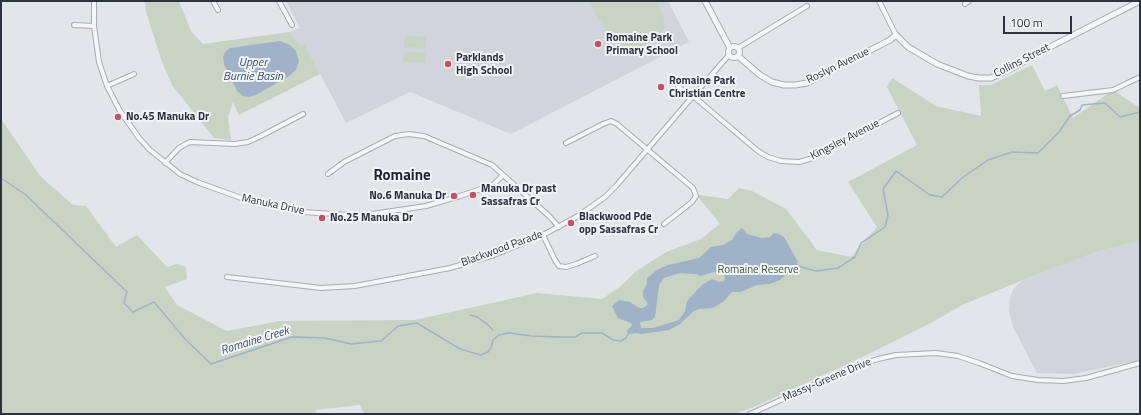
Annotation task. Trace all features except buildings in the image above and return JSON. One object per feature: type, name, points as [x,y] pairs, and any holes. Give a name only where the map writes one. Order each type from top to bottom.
[{"type":"street","name":"Manuka Drive","points":[[94,1],[94,26],[98,62],[107,86],[127,124],[146,146],[165,163],[180,174],[197,182],[244,199],[303,212],[372,214],[426,206],[460,196],[493,185],[503,175]]},
{"type":"street","points":[[213,1],[218,10]]},
{"type":"street","points":[[279,1],[292,25]]},
{"type":"street","points":[[705,1],[730,48],[728,52],[729,55],[732,57],[738,56],[738,48]]},
{"type":"street","name":"Collins Street","points":[[879,1],[896,35],[908,47],[937,64],[968,76],[979,78],[991,78],[1140,1]]},
{"type":"street","points":[[730,48],[733,46],[738,48],[807,6]]},
{"type":"street","points":[[74,25],[94,26]]},
{"type":"street","name":"Roslyn Avenue","points":[[738,56],[760,75],[772,82],[784,86],[795,85],[807,82],[890,40],[896,35]]},
{"type":"street","name":"Blackwood Parade","points":[[227,277],[321,288],[355,286],[450,268],[494,255],[543,236],[588,210],[605,197],[729,55]]},
{"type":"street","points":[[107,86],[134,74]]},
{"type":"street","points":[[1063,96],[1113,90],[1140,77]]},
{"type":"street","name":"Kingsley Avenue","points":[[678,80],[678,86],[758,151],[768,157],[781,161],[799,162],[813,158],[898,113]]},
{"type":"street","points":[[165,163],[180,148],[190,142],[235,144],[248,142],[303,114]]},
{"type":"street","points":[[566,143],[603,124],[611,122],[618,124],[693,188],[696,196],[692,202],[664,224]]},
{"type":"street","points":[[328,174],[344,162],[395,136],[409,134],[424,136],[492,165],[549,216],[559,227]]},
{"type":"street","points":[[543,236],[559,266],[566,267],[595,256]]},
{"type":"street","name":"Massy-Greene Drive","points":[[750,414],[853,366],[896,355],[936,353],[958,356],[1012,376],[1038,380],[1064,381],[1086,378],[1140,363]]},
{"type":"shaded area","name":"Parklands High School","points":[[286,1],[668,1],[689,42],[511,134],[410,92],[346,123],[305,45],[300,45],[289,32],[300,28]]},
{"type":"shaded area","points":[[1140,241],[1140,360],[1073,374],[1037,373],[1013,327],[1009,311],[1010,297],[1014,288],[1023,280],[1099,251]]},
{"type":"green space","points":[[145,1],[179,1],[191,31],[203,44],[289,32],[300,45],[305,45],[320,74],[239,115],[233,102],[228,117],[231,140],[214,138],[172,85],[162,62],[146,12]]},
{"type":"green space","points":[[589,1],[657,1],[662,12],[665,26],[660,40],[647,47],[634,50],[623,47],[615,41],[595,13]]},
{"type":"green space","points":[[405,36],[426,37],[426,48],[404,47]]},
{"type":"green space","points":[[404,51],[425,53],[425,63],[403,62]]},
{"type":"green space","name":"Romaine Reserve","points":[[1032,65],[1045,91],[1057,85],[1073,118],[1113,90],[1140,108],[1140,241],[1099,251],[962,305],[931,323],[852,362],[756,406],[735,414],[364,414],[360,405],[315,410],[317,414],[1,414],[1,119],[41,177],[73,205],[86,206],[116,247],[137,235],[167,267],[177,264],[186,267],[187,279],[165,287],[177,305],[227,331],[280,321],[415,320],[537,293],[602,299],[621,286],[635,272],[666,252],[701,239],[720,224],[699,198],[699,195],[728,199],[739,188],[752,191],[786,209],[817,250],[851,257],[877,227],[848,182],[917,145],[887,87],[892,78],[936,106],[981,116],[979,85],[991,85]]},
{"type":"water","name":"Upper Burnie Basin","points":[[280,41],[290,45],[296,51],[299,61],[296,70],[289,76],[256,95],[249,97],[243,96],[237,91],[224,64],[223,57],[225,52],[230,48]]},
{"type":"water","points":[[742,228],[747,234],[762,238],[770,237],[774,233],[784,237],[798,262],[795,270],[780,280],[769,284],[757,285],[741,292],[732,292],[724,301],[713,308],[694,311],[680,324],[669,330],[641,334],[628,334],[627,331],[632,325],[631,323],[618,318],[612,306],[619,300],[630,302],[639,308],[643,308],[648,304],[643,297],[643,291],[647,284],[647,278],[657,270],[668,265],[699,258],[711,247],[723,245],[732,240],[737,232]],"holes":[[[714,272],[722,273],[725,277],[724,281],[719,282],[712,279],[702,285],[687,301],[685,311],[679,320],[653,328],[641,328],[640,322],[652,320],[655,317],[659,285],[664,278],[680,273],[696,274],[700,276]]]},
{"type":"waterway","name":"Romaine Creek","points":[[798,266],[816,271],[838,268],[855,257],[861,243],[885,227],[888,215],[883,189],[896,171],[930,195],[942,197],[962,178],[988,160],[1012,152],[1038,153],[1059,132],[1070,116],[1080,110],[1082,105],[1105,103],[1120,117],[1140,112]]},
{"type":"waterway","name":"Romaine Creek","points":[[1,178],[26,195],[127,292],[124,303],[133,312],[154,302],[186,340],[211,364],[292,337],[325,338],[351,344],[381,341],[398,326],[417,323],[460,349],[481,355],[488,352],[491,348],[493,340],[499,335],[509,333],[531,336],[559,337]]},
{"type":"waterway","points":[[470,315],[477,317],[493,330]]},
{"type":"waterway","name":"Romaine Creek","points":[[560,337],[575,337],[582,333],[602,333],[613,340],[621,341],[626,338],[628,334]]},
{"type":"place","name":"Romaine Park Primary School","points":[[598,44]]},
{"type":"place","name":"Parklands High School","points":[[448,64]]},
{"type":"place","name":"Romaine Park Christian Centre","points":[[661,87]]},
{"type":"place","name":"No.45 Manuka Dr","points":[[118,117]]},
{"type":"place","name":"Manuka Dr past Sassafras Cr","points":[[473,195]]},
{"type":"place","name":"No.6 Manuka Dr","points":[[454,196]]},
{"type":"place","name":"No.25 Manuka Dr","points":[[322,218]]},
{"type":"place","name":"Blackwood Pde opp Sassafras Cr","points":[[571,223]]},
{"type":"district","name":"Romaine","points":[[402,176]]}]
